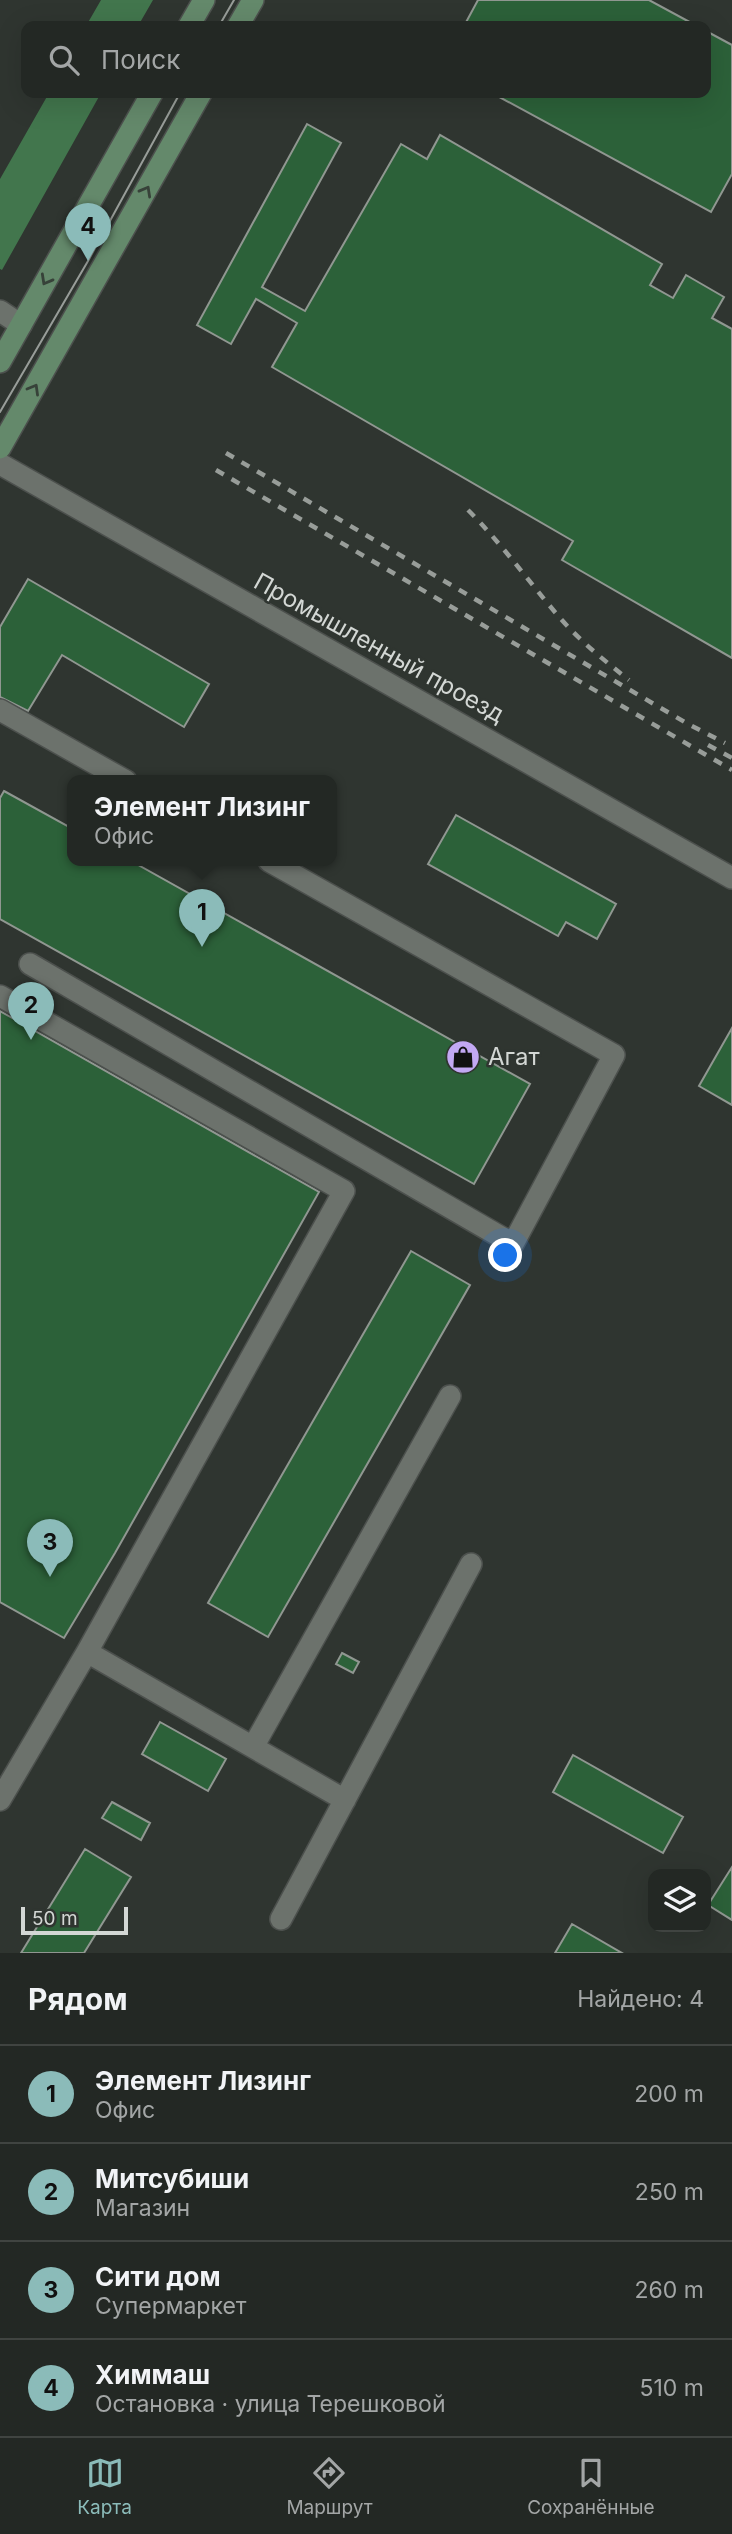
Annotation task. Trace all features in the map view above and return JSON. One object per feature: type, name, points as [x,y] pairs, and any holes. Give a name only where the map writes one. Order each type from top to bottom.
[{"type":"main road","points":[[192,21],[204,0]]},
{"type":"main road","points":[[241,21],[253,0]]},
{"type":"main road","points":[[0,362],[149,98]]},
{"type":"main road","points":[[0,448],[198,98]]},
{"type":"lane","points":[[0,311],[21,325]]},
{"type":"lane","name":"Промышленный проезд","points":[[0,464],[732,878]]},
{"type":"lane","points":[[0,710],[115,775]]},
{"type":"lane","points":[[30,964],[513,1244],[614,1055],[278,866]]},
{"type":"lane","points":[[0,996],[344,1191],[0,1800]]},
{"type":"lane","points":[[253,1747],[450,1396]]},
{"type":"lane","points":[[281,1919],[471,1564]]},
{"type":"lane","points":[[86,1652],[345,1800]]},
{"type":"green space","points":[[101,0],[153,0],[141,21],[89,21]]},
{"type":"green space","points":[[46,98],[98,98],[2,270],[0,179]]},
{"type":"building","points":[[478,0],[649,0],[688,21],[467,21]]},
{"type":"building","points":[[711,34],[732,45],[732,174],[711,212],[501,98],[711,98]]},
{"type":"building","points":[[307,124],[341,143],[262,287],[305,311],[401,144],[427,159],[440,135],[662,264],[650,285],[673,298],[686,275],[724,297],[712,318],[732,329],[732,658],[562,560],[573,541],[272,367],[297,323],[256,299],[231,344],[197,325]]},
{"type":"building","points":[[28,579],[209,684],[184,727],[62,655],[28,711],[0,697],[0,627]]},
{"type":"building","points":[[4,791],[67,826],[67,866],[140,866],[530,1084],[474,1184],[0,919],[0,798]]},
{"type":"building","points":[[456,815],[616,904],[597,939],[566,922],[558,936],[428,864]]},
{"type":"building","points":[[0,1011],[319,1192],[64,1638],[0,1602]]},
{"type":"building","points":[[732,1028],[732,1105],[699,1086]]},
{"type":"building","points":[[411,1251],[470,1285],[268,1637],[208,1603]]},
{"type":"building","points":[[342,1653],[359,1662],[353,1673],[336,1664]]},
{"type":"building","points":[[160,1722],[226,1759],[208,1791],[142,1754]]},
{"type":"building","points":[[573,1755],[683,1817],[663,1853],[553,1792]]},
{"type":"building","points":[[112,1802],[150,1823],[141,1840],[102,1818]]},
{"type":"building","points":[[85,1849],[131,1877],[84,1953],[21,1953]]},
{"type":"building","points":[[732,1867],[732,1920],[711,1907],[711,1900]]},
{"type":"building","points":[[572,1924],[622,1953],[555,1953]]},
{"type":"tram line","points":[[222,21],[234,0]]},
{"type":"tram line","points":[[0,412],[88,261],[177,98]]},
{"type":"railway","points":[[226,453],[688,724],[725,743]]},
{"type":"railway","points":[[216,470],[732,770]]},
{"type":"railway","points":[[468,510],[568,627],[629,680]]},
{"type":"railway","points":[[708,745],[732,758]]},
{"type":"place","name":"Химмаш","points":[[88,261]]},
{"type":"place","name":"Элемент Лизинг","points":[[202,947]]},
{"type":"place","name":"Митсубиши","points":[[31,1040]]},
{"type":"place","name":"Агат","points":[[463,1057]]},
{"type":"place","name":"Сити дом","points":[[50,1577]]}]
